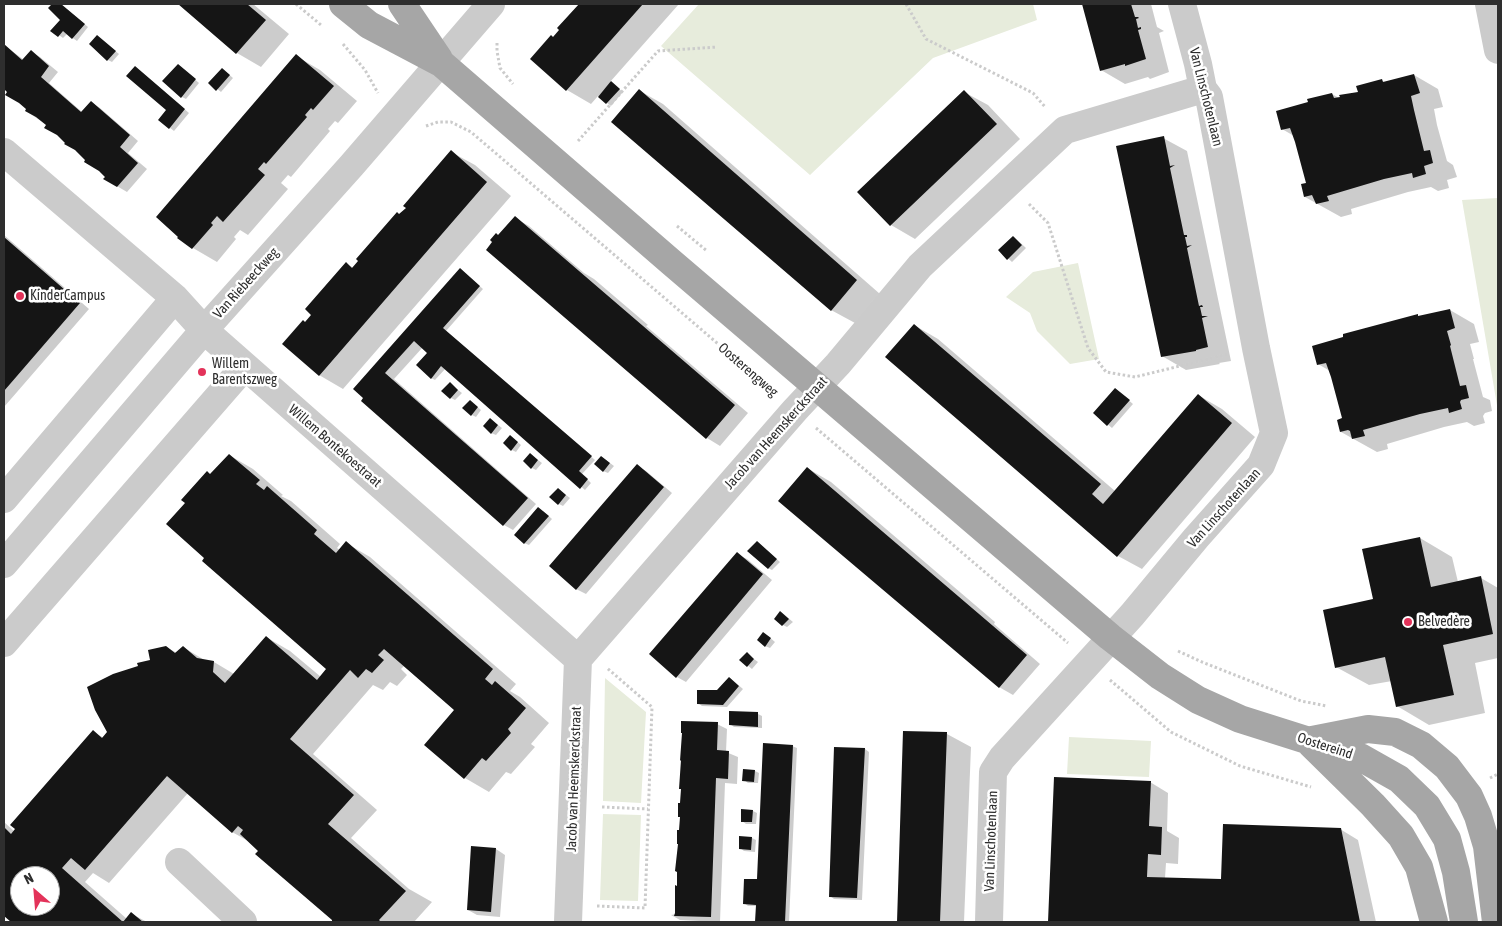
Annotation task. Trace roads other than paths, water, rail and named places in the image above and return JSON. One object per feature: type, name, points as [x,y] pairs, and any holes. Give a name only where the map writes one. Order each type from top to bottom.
[{"type":"main road","points":[[343,4],[369,25],[441,62],[671,262],[1110,637]]},
{"type":"main road","points":[[402,4],[441,62]]},
{"type":"main road","name":"Oostereind","points":[[1110,637],[1160,676],[1198,700],[1240,719],[1360,757],[1399,778],[1427,806],[1447,839],[1456,872],[1464,922]]},
{"type":"main road","points":[[1308,741],[1368,729],[1394,732],[1421,746],[1448,767],[1469,796],[1478,816],[1486,846],[1496,922]]},
{"type":"main road","points":[[1308,741],[1373,805],[1401,836],[1419,867],[1434,922]]},
{"type":"street","name":"Van Linschotenlaan","points":[[989,922],[993,772],[1002,758],[1132,615],[1196,538],[1261,465],[1274,433],[1209,98],[1202,89],[1198,64],[1182,4]]},
{"type":"street","points":[[1489,4],[1498,50]]},
{"type":"street","name":"Van Riebeeckweg","points":[[4,564],[204,330],[352,165],[389,105],[441,62],[485,10]]},
{"type":"street","name":"Jacob van Heemskerckstraat","points":[[569,913],[578,659],[794,410],[838,364],[920,266],[1065,130],[1202,89]]},
{"type":"street","name":"Willem Bontekoestraat","points":[[4,152],[175,298],[204,330],[578,659]]},
{"type":"street","points":[[4,499],[175,298]]},
{"type":"street","points":[[4,642],[245,366]]},
{"type":"street","points":[[179,862],[243,922]]},
{"type":"place","name":"KinderCampus","points":[[20,296]]},
{"type":"place","name":"Willem Barentszweg","points":[[202,372]]},
{"type":"place","name":"Belvedère","points":[[1408,622]]}]
